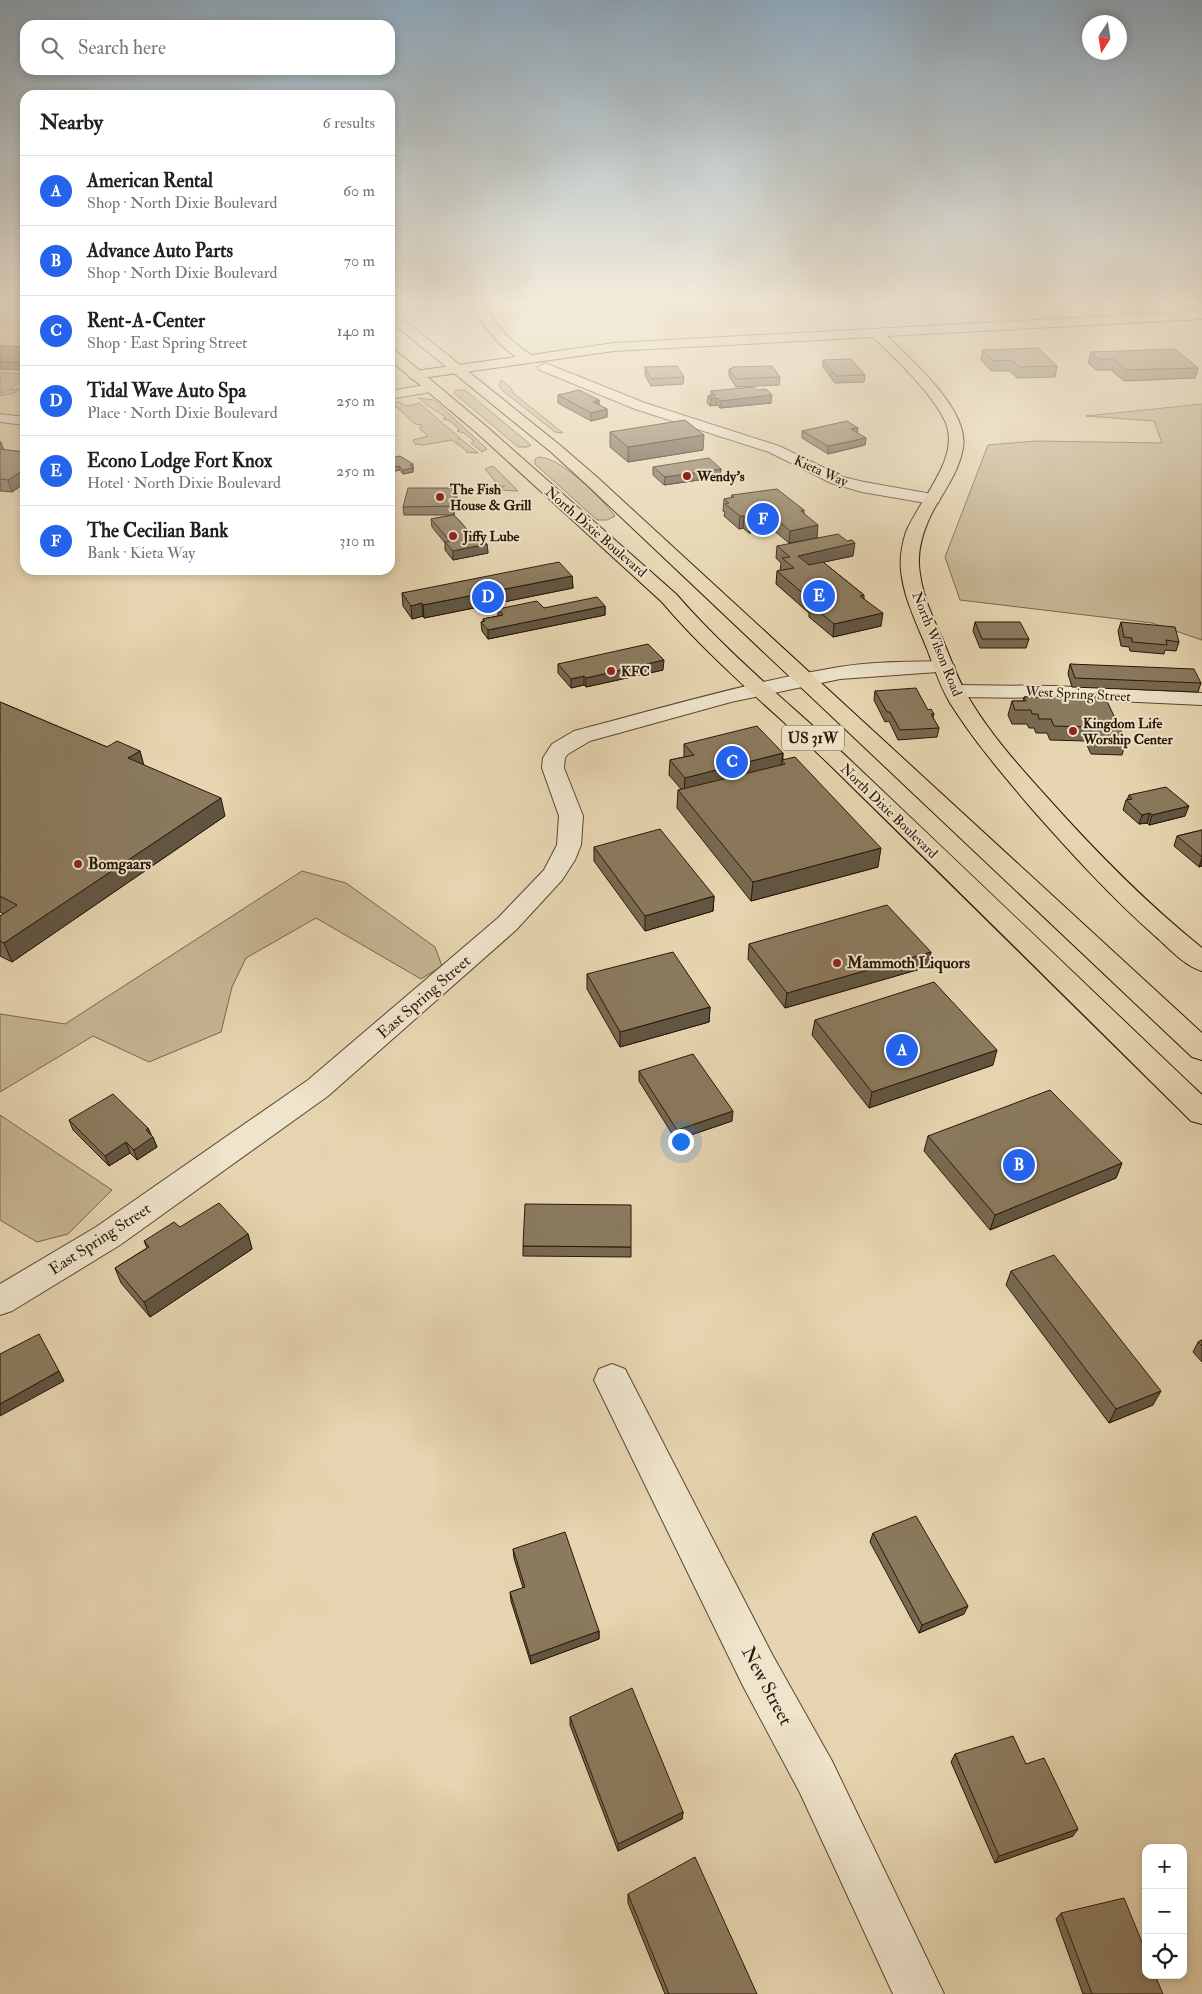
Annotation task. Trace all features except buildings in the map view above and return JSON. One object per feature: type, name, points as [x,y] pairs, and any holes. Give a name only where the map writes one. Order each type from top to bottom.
[{"type":"main road","name":"North Dixie Boulevard","points":[[437,396],[482,430],[644,575],[760,690],[840,762],[1202,1113]]},
{"type":"main road","name":"North Dixie Boulevard","points":[[490,396],[592,481],[1202,1050]]},
{"type":"main road","name":"North Wilson Road","points":[[935,396],[949,411],[956,430],[957,445],[945,476],[912,536],[909,556],[910,572],[926,625],[954,691],[964,709],[991,746],[1065,834],[1112,880],[1202,962]]},
{"type":"street","name":"Kieta Way","points":[[616,396],[640,406],[774,449],[837,480],[862,488],[932,499]]},
{"type":"street","points":[[0,418],[20,420]]},
{"type":"street","points":[[760,690],[840,673],[880,668],[945,667]]},
{"type":"street","name":"East Spring Street","points":[[0,1301],[108,1236],[318,1088],[507,924],[553,875],[563,860],[569,844],[572,830],[571,816],[553,768],[554,758],[560,749],[582,736],[705,701],[760,690]]},
{"type":"street","name":"West Spring Street","points":[[954,691],[1054,692],[1202,699]]},
{"type":"street","name":"New Street","points":[[612,1380],[753,1662],[816,1778],[919,1994]]},
{"type":"shaded area","points":[[458,396],[472,396],[531,445],[518,447]]},
{"type":"shaded area","points":[[510,396],[517,396],[563,433],[555,432]]},
{"type":"shaded area","points":[[418,398],[434,400],[487,449],[482,452],[471,443],[474,441],[464,433],[457,431],[459,429],[450,421],[443,419],[446,418],[424,403],[422,399]]},
{"type":"shaded area","points":[[395,402],[408,406],[419,403],[460,438],[458,439],[461,439],[478,453],[466,452],[452,440],[423,445],[415,444],[413,440],[428,436],[419,428],[422,425],[415,424],[397,407],[395,407]]},
{"type":"shaded area","points":[[1202,404],[1202,640],[1152,623],[960,600],[945,557],[988,445],[1037,441],[1162,443],[1154,421],[1086,416]]},
{"type":"shaded area","points":[[539,457],[559,464],[569,471],[591,490],[615,516],[607,520],[597,520],[535,464],[535,459]]},
{"type":"shaded area","points":[[493,466],[518,491],[502,490],[501,488],[505,486],[499,486],[485,469]]},
{"type":"shaded area","points":[[302,871],[346,883],[435,947],[442,966],[421,979],[316,918],[246,958],[232,987],[221,1032],[149,1062],[93,1036],[0,1092],[0,1014],[65,1024]]},
{"type":"shaded area","points":[[0,1115],[112,1190],[68,1234],[37,1242],[0,1220]]},
{"type":"place","name":"Wendy's","points":[[687,476]]},
{"type":"place","name":"The Fish House & Grill","points":[[440,497]]},
{"type":"place","name":"The Cecilian Bank","points":[[763,519]]},
{"type":"place","name":"Jiffy Lube","points":[[453,536]]},
{"type":"place","name":"Econo Lodge Fort Knox","points":[[819,596]]},
{"type":"place","name":"Tidal Wave Auto Spa","points":[[488,597]]},
{"type":"place","name":"KFC","points":[[611,671]]},
{"type":"place","name":"Kingdom Life Worship Center","points":[[1073,731]]},
{"type":"place","name":"Rent-A-Center","points":[[732,762]]},
{"type":"place","name":"Bomgaars","points":[[78,864]]},
{"type":"place","name":"Mammoth Liquors","points":[[837,963]]},
{"type":"place","name":"American Rental","points":[[902,1050]]},
{"type":"place","name":"Advance Auto Parts","points":[[1019,1165]]}]
